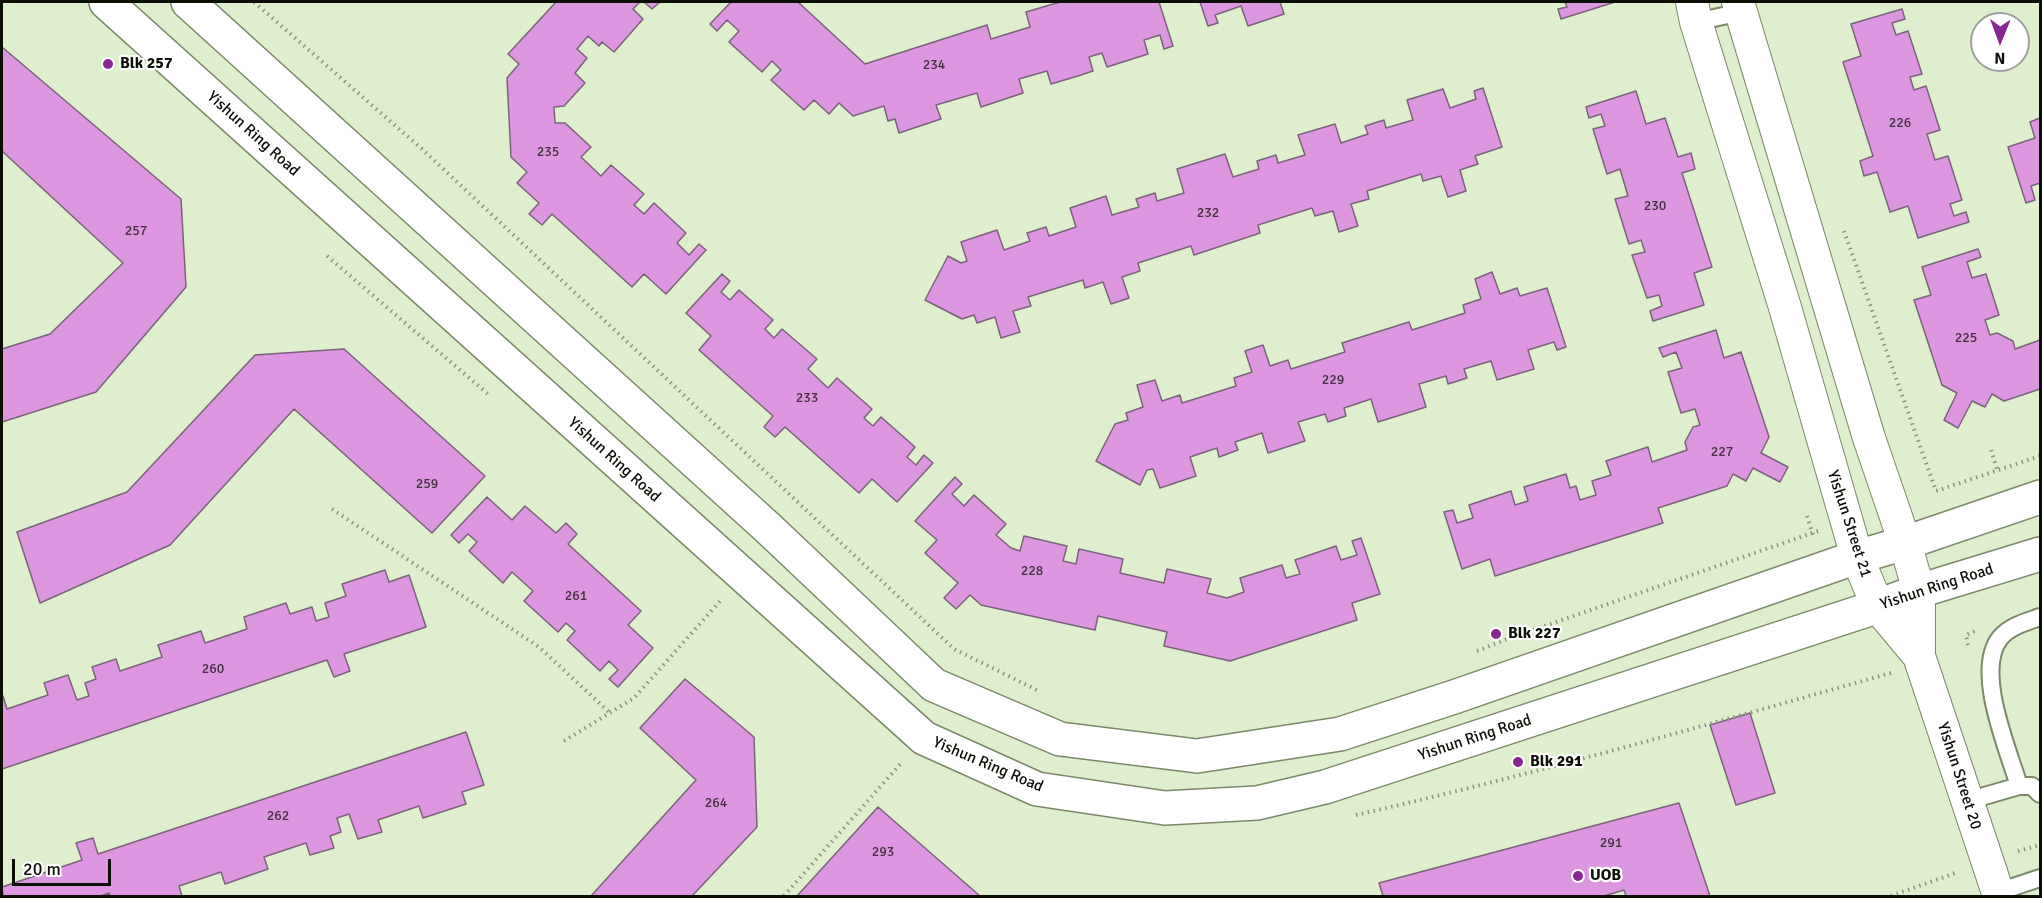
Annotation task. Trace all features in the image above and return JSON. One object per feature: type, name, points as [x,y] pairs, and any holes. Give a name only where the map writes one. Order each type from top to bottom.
[{"type":"main road","name":"Yishun Ring Road","points":[[106,2],[924,738],[1037,789],[1165,808],[1257,803],[1325,787],[1878,607],[1919,591],[2040,554]]},
{"type":"main road","points":[[188,2],[768,528],[934,685],[1060,739],[1197,756],[1340,734],[1454,697],[1857,557],[2040,497]]},
{"type":"street","points":[[1740,7],[1869,438],[1919,591],[1919,656]]},
{"type":"street","name":"Yishun Street 21","points":[[1694,12],[1784,304],[1857,557],[1878,607],[1919,656]]},
{"type":"street","name":"Yishun Street 20","points":[[1919,656],[1998,894]]},
{"type":"lane","points":[[1694,12],[1740,7]]},
{"type":"lane","points":[[2019,786],[1990,690],[1989,673],[1993,651],[2000,638],[2014,626],[2040,617]]},
{"type":"lane","points":[[1967,801],[2019,786],[2032,786],[2040,794]]},
{"type":"lane","points":[[1998,894],[2040,878]]},
{"type":"path","points":[[254,2],[422,148],[954,649],[1048,696]]},
{"type":"path","points":[[1843,229],[1936,491],[2040,456]]},
{"type":"path","points":[[327,256],[490,396]]},
{"type":"path","points":[[1991,450],[1997,471]]},
{"type":"path","points":[[332,509],[539,648],[610,713]]},
{"type":"path","points":[[1807,516],[1812,533]]},
{"type":"path","points":[[1471,653],[1820,530]]},
{"type":"path","points":[[564,741],[634,698],[723,597]]},
{"type":"path","points":[[1347,817],[1611,752],[1892,672]]},
{"type":"path","points":[[784,897],[907,755]]},
{"type":"path","points":[[2018,852],[2040,845]]},
{"type":"path","points":[[1891,897],[1958,872]]},
{"type":"building","points":[[556,2],[640,2],[633,9],[643,19],[614,52],[602,42],[599,46],[588,36],[577,49],[587,58],[575,73],[585,83],[564,106],[554,107],[555,123],[565,123],[591,147],[581,157],[601,176],[611,165],[644,194],[634,205],[644,214],[654,203],[686,233],[677,243],[689,255],[699,244],[706,250],[666,294],[644,274],[632,287],[552,214],[542,225],[529,214],[539,203],[517,183],[527,172],[511,157],[507,78],[519,64],[508,54]]},
{"type":"building","points":[[644,2],[660,2],[652,9]]},
{"type":"building","points":[[731,2],[798,2],[865,64],[987,25],[991,39],[1030,27],[1026,12],[1060,2],[1159,2],[1173,46],[1164,49],[1160,35],[1144,40],[1148,54],[1107,67],[1102,53],[1089,57],[1093,71],[1051,84],[1047,71],[1019,79],[1023,93],[981,107],[977,93],[936,105],[941,119],[899,133],[895,119],[888,121],[884,106],[853,116],[839,103],[829,114],[814,100],[804,110],[771,80],[781,70],[772,61],[762,72],[729,42],[739,31],[727,20],[717,31],[710,24]]},
{"type":"building","points":[[1200,2],[1280,2],[1284,14],[1248,26],[1241,6],[1215,15],[1218,23],[1208,26]]},
{"type":"building","points":[[1565,2],[1615,2],[1561,19],[1558,9],[1567,7]]},
{"type":"building","points":[[1902,9],[1905,19],[1892,23],[1896,35],[1908,31],[1922,74],[1910,77],[1914,90],[1926,86],[1940,130],[1927,134],[1935,160],[1948,156],[1962,200],[1950,204],[1954,216],[1966,212],[1969,222],[1918,238],[1908,206],[1890,212],[1877,172],[1864,176],[1860,161],[1873,156],[1843,62],[1861,56],[1851,24]]},
{"type":"building","points":[[2,47],[181,199],[186,287],[96,392],[2,422],[2,349],[50,334],[123,263],[2,151]]},
{"type":"building","points":[[1483,88],[1502,147],[1475,156],[1478,164],[1460,170],[1466,191],[1448,197],[1441,176],[1423,181],[1421,174],[1367,191],[1369,199],[1351,204],[1358,226],[1339,232],[1333,211],[1315,216],[1312,208],[1258,225],[1260,233],[1194,255],[1191,246],[1138,263],[1140,271],[1122,277],[1129,298],[1111,304],[1103,282],[1085,288],[1083,280],[1028,297],[1031,306],[1013,311],[1020,332],[1001,338],[995,317],[977,323],[974,315],[962,319],[925,300],[948,256],[961,263],[967,261],[961,242],[997,230],[1004,250],[1030,241],[1027,233],[1046,227],[1049,236],[1076,227],[1070,208],[1106,196],[1112,215],[1139,207],[1136,199],[1155,193],[1157,201],[1184,193],[1177,169],[1225,154],[1233,177],[1259,169],[1257,161],[1276,155],[1278,163],[1305,155],[1298,135],[1335,124],[1341,143],[1368,134],[1365,126],[1384,120],[1386,128],[1413,120],[1407,100],[1443,89],[1450,108],[1476,99],[1474,91]]},
{"type":"building","points":[[1636,91],[1646,124],[1665,118],[1678,157],[1691,153],[1695,169],[1682,173],[1712,267],[1694,273],[1704,305],[1653,321],[1650,311],[1662,306],[1659,295],[1647,298],[1632,255],[1645,252],[1641,240],[1629,244],[1615,199],[1628,196],[1620,169],[1607,174],[1593,129],[1605,126],[1601,114],[1589,118],[1586,107]]},
{"type":"building","points":[[2040,118],[2040,183],[2031,186],[2035,200],[2026,203],[2008,147],[2035,138],[2030,122]]},
{"type":"building","points":[[1978,249],[1981,257],[1967,262],[1972,278],[1986,274],[1999,315],[1985,320],[1990,335],[1997,333],[2013,341],[2015,349],[2040,340],[2040,389],[2004,401],[1992,394],[1985,407],[1972,401],[1958,428],[1944,420],[1957,393],[1942,385],[1914,300],[1931,295],[1922,267]]},
{"type":"building","points":[[1492,272],[1500,294],[1517,288],[1520,296],[1547,288],[1566,347],[1557,350],[1554,342],[1528,350],[1534,369],[1497,380],[1491,361],[1464,369],[1467,378],[1448,384],[1446,376],[1419,384],[1426,407],[1378,422],[1371,399],[1344,408],[1346,416],[1328,422],[1325,414],[1298,422],[1305,441],[1268,453],[1262,433],[1235,442],[1238,450],[1219,457],[1217,448],[1190,457],[1196,476],[1160,488],[1153,469],[1147,470],[1140,485],[1096,461],[1115,424],[1128,420],[1126,413],[1143,407],[1137,385],[1155,380],[1162,401],[1180,395],[1182,403],[1236,386],[1234,378],[1252,372],[1245,351],[1263,345],[1270,366],[1288,360],[1291,369],[1345,352],[1342,343],[1409,322],[1412,330],[1465,313],[1463,305],[1481,299],[1475,279]]},
{"type":"building","points":[[722,274],[730,281],[721,292],[730,300],[739,290],[773,320],[765,329],[774,338],[782,329],[817,359],[808,369],[828,388],[837,378],[872,409],[864,418],[873,426],[881,417],[915,447],[907,457],[916,465],[924,455],[933,463],[897,502],[872,479],[859,493],[785,427],[775,437],[764,427],[773,416],[699,350],[711,336],[686,313]]},
{"type":"building","points":[[1716,330],[1724,358],[1741,352],[1769,437],[1761,453],[1788,467],[1780,482],[1753,468],[1746,481],[1733,474],[1727,486],[1658,508],[1663,523],[1495,576],[1490,559],[1462,569],[1444,512],[1453,510],[1457,523],[1473,518],[1469,505],[1511,491],[1515,505],[1528,501],[1524,487],[1566,474],[1570,488],[1576,486],[1580,500],[1596,495],[1592,481],[1611,475],[1606,461],[1648,447],[1652,462],[1687,450],[1685,442],[1693,427],[1700,425],[1695,409],[1681,413],[1668,372],[1682,368],[1676,352],[1663,357],[1659,348]]},
{"type":"building","points":[[344,349],[485,476],[432,533],[294,409],[170,545],[40,603],[17,532],[127,492],[255,355]]},
{"type":"building","points":[[955,477],[962,484],[952,494],[964,506],[974,495],[1006,524],[996,535],[1011,548],[1020,551],[1024,536],[1067,546],[1063,561],[1076,564],[1079,549],[1123,559],[1120,573],[1164,583],[1167,569],[1211,579],[1207,593],[1227,598],[1244,592],[1240,578],[1282,565],[1286,578],[1300,574],[1295,560],[1336,546],[1341,560],[1357,555],[1352,541],[1361,538],[1380,594],[1352,603],[1357,620],[1230,661],[1164,646],[1167,632],[1098,616],[1095,630],[981,605],[970,595],[956,609],[944,598],[958,583],[925,553],[937,540],[915,521]]},
{"type":"building","points":[[487,497],[512,520],[525,506],[556,533],[566,523],[577,534],[568,544],[641,611],[628,625],[653,648],[618,687],[609,679],[618,670],[609,661],[600,671],[567,640],[575,631],[566,623],[558,632],[524,601],[533,591],[512,572],[503,583],[469,551],[477,542],[468,534],[459,543],[451,535]]},
{"type":"building","points":[[385,570],[389,582],[409,575],[426,627],[344,654],[350,671],[334,677],[327,660],[2,769],[3,696],[7,709],[48,695],[44,683],[68,675],[77,700],[89,696],[85,683],[96,679],[92,667],[116,659],[120,671],[162,657],[158,645],[201,631],[205,643],[247,629],[244,617],[286,603],[290,614],[312,607],[316,621],[329,617],[325,603],[346,596],[342,584]]},
{"type":"building","points":[[685,679],[754,737],[757,827],[692,896],[591,896],[696,780],[640,728]]},
{"type":"building","points":[[1750,713],[1775,793],[1736,805],[1710,725]]},
{"type":"building","points":[[466,732],[484,785],[462,792],[466,804],[423,818],[419,806],[378,820],[382,832],[358,839],[349,814],[337,818],[341,832],[330,836],[334,848],[310,855],[306,843],[264,857],[268,869],[225,884],[221,872],[179,886],[182,896],[110,896],[109,893],[101,896],[3,896],[2,887],[82,860],[76,843],[93,838],[98,854]]},
{"type":"building","points":[[1679,803],[1710,896],[1626,896],[1624,890],[1604,896],[1383,896],[1379,883]]},
{"type":"building","points":[[878,807],[980,896],[797,896]]},
{"type":"place","name":"Blk 257","points":[[108,64]]},
{"type":"place","name":"Blk 227","points":[[1496,634]]},
{"type":"place","name":"Blk 291","points":[[1518,762]]},
{"type":"place","name":"UOB","points":[[1578,876]]}]
